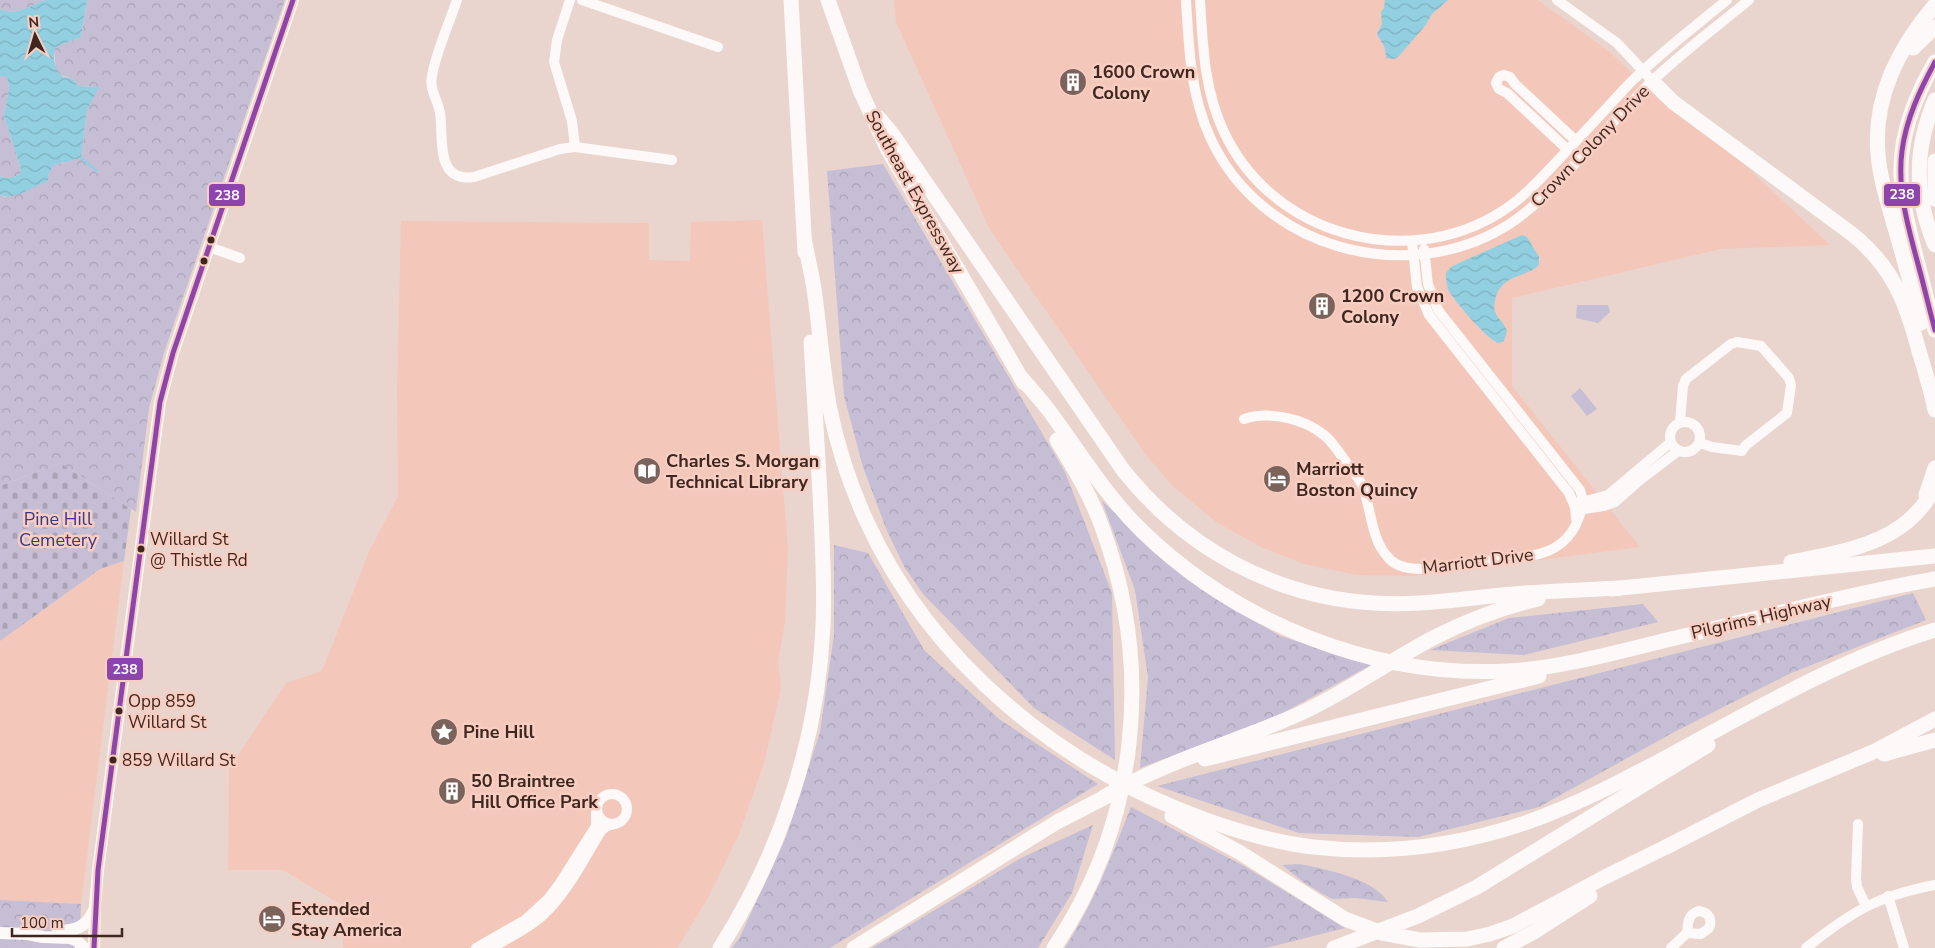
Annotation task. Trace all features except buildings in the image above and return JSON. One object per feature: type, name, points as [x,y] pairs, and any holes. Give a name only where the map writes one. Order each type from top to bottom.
[{"type":"highway","points":[[720,948],[756,884],[787,810],[806,746],[820,667],[823,628],[824,574],[791,0]]},
{"type":"highway","name":"Southeast Expressway","points":[[828,0],[865,102],[900,173],[1020,376]]},
{"type":"highway","points":[[1934,370],[1889,206],[1879,163],[1877,141],[1884,92],[1900,55],[1914,32],[1935,5]]},
{"type":"highway","points":[[1884,92],[1907,56],[1923,37],[1935,27]]},
{"type":"highway","points":[[1935,62],[1919,94],[1908,126],[1902,152],[1901,178],[1907,217],[1935,330]]},
{"type":"highway","points":[[1648,76],[1673,102],[1852,234],[1874,254],[1890,274],[1905,304],[1935,410]]},
{"type":"highway","points":[[1935,100],[1920,145],[1918,164],[1920,189],[1929,230],[1935,245]]},
{"type":"highway","points":[[865,102],[893,135],[1124,470],[1159,510],[1209,550],[1250,572],[1282,585],[1316,595],[1354,602],[1408,604],[1524,593],[1620,588]]},
{"type":"highway","points":[[1935,161],[1935,198]]},
{"type":"highway","points":[[805,243],[815,293],[824,373],[834,425],[850,481],[877,543],[916,607],[964,664],[1019,715],[1051,740],[1233,849],[1330,911],[1352,922],[1382,933],[1413,940],[1443,941],[1467,939],[1513,926],[1614,872],[1752,803],[1879,749],[1935,719]]},
{"type":"highway","points":[[1020,376],[1052,414],[1097,480],[1142,530],[1198,578],[1261,616],[1297,633],[1334,647],[1374,658],[1426,667],[1508,671],[1588,658]]},
{"type":"highway","points":[[1020,376],[1076,472],[1102,526],[1124,605],[1132,662],[1132,703],[1129,743],[1117,809],[1094,873],[1077,909],[1054,948]]},
{"type":"highway","points":[[1904,525],[1925,497],[1935,468]]},
{"type":"highway","points":[[1686,581],[1752,570],[1854,549],[1882,538],[1904,525],[1922,507],[1935,486]]},
{"type":"highway","points":[[854,948],[1057,822],[1143,778],[1300,714],[1422,644],[1461,624],[1514,605],[1560,595],[1935,556]]},
{"type":"highway","name":"Pilgrims Highway","points":[[1588,658],[1822,602],[1935,579]]},
{"type":"highway","points":[[1157,805],[1234,830],[1301,845],[1368,850],[1402,849],[1449,843],[1502,830],[1578,802],[1621,782],[1769,702],[1841,666],[1935,630]]},
{"type":"highway","points":[[1143,778],[1217,756],[1540,675],[1588,658]]},
{"type":"highway","points":[[1334,948],[1430,911],[1477,887],[1737,727],[1769,702]]},
{"type":"highway","points":[[1820,775],[1935,740]]},
{"type":"highway","points":[[1504,948],[1534,932],[1674,843]]},
{"type":"main road","points":[[94,948],[95,906],[160,402],[173,353],[292,0]]},
{"type":"main road","points":[[28,934],[44,930],[75,930],[90,918],[95,906]]},
{"type":"main road","points":[[0,933],[73,939],[84,948]]},
{"type":"street","points":[[457,0],[433,70],[431,83],[441,116],[443,157],[449,169],[459,176],[474,177],[560,149],[575,147],[672,160]]},
{"type":"street","points":[[570,0],[557,40],[554,62],[572,122],[575,147]]},
{"type":"street","points":[[582,0],[718,47]]},
{"type":"street","name":"Crown Colony Drive","points":[[1186,0],[1191,73],[1198,107],[1214,146],[1242,186],[1258,202],[1281,220],[1318,240],[1340,248],[1367,254],[1413,255],[1454,248],[1475,242],[1502,228],[1526,212],[1552,189],[1648,76],[1749,0]]},
{"type":"street","name":"Crown Colony Drive","points":[[1200,0],[1205,64],[1212,102],[1230,145],[1253,177],[1279,200],[1306,218],[1324,227],[1344,234],[1369,239],[1412,241],[1464,230],[1501,212],[1527,193],[1576,141],[1648,76],[1727,0]]},
{"type":"street","points":[[1557,0],[1617,43],[1648,76]]},
{"type":"street","points":[[1568,150],[1502,90],[1511,88],[1512,79],[1515,84],[1576,141]]},
{"type":"street","name":"Marriott Drive","points":[[1244,419],[1262,415],[1280,417],[1304,424],[1325,435],[1362,486],[1382,550],[1390,560],[1403,568],[1421,569],[1541,554],[1564,543],[1576,527],[1581,493],[1577,485],[1438,310],[1428,284],[1423,240]]},
{"type":"street","points":[[1412,241],[1417,287],[1429,316],[1579,506]]},
{"type":"street","points":[[209,247],[240,258]]},
{"type":"street","points":[[1680,422],[1683,386],[1686,379],[1731,344],[1737,342],[1761,346],[1778,363],[1789,378],[1791,385],[1787,413],[1745,446],[1742,451],[1712,447],[1700,443]]},
{"type":"street","points":[[1680,422],[1690,422],[1698,428],[1701,438],[1700,443],[1693,450],[1678,451],[1671,442],[1670,433],[1672,428],[1680,422]]},
{"type":"street","points":[[1579,506],[1608,494],[1671,442]]},
{"type":"street","points":[[1579,506],[1614,502],[1678,451]]},
{"type":"street","points":[[476,948],[525,920],[548,899],[596,826],[597,804],[602,797],[612,793],[620,796],[625,802],[627,812],[622,820],[601,831],[566,888],[549,909],[529,926],[491,948]]},
{"type":"street","points":[[596,812],[602,821],[615,824]]},
{"type":"street","points":[[1858,824],[1856,878],[1866,906]]},
{"type":"street","points":[[1808,947],[1839,922],[1866,906],[1888,896],[1935,885]]},
{"type":"street","points":[[1888,896],[1904,948]]},
{"type":"street","points":[[1671,948],[1687,932]]},
{"type":"shaded area","points":[[894,0],[1538,0],[1610,52],[1658,99],[1731,152],[1830,245],[1721,249],[1512,298],[1512,386],[1640,547],[1415,576],[1357,575],[1304,564],[1261,547],[1216,522],[1172,485],[1145,454],[990,230],[896,22]]},
{"type":"shaded area","points":[[762,220],[788,550],[785,622],[778,662],[781,688],[765,760],[740,832],[707,900],[677,948],[343,948],[343,906],[283,870],[228,870],[229,769],[286,683],[322,671],[369,552],[398,496],[397,392],[401,221],[649,223],[649,260],[690,261],[691,222]]},
{"type":"shaded area","points":[[124,561],[81,904],[0,900],[0,641],[100,569]]},
{"type":"green space","points":[[0,0],[45,0],[11,12],[0,9]]},
{"type":"green space","points":[[87,0],[285,0],[164,353],[149,408],[136,512],[60,463],[0,486],[0,195],[5,197],[48,181],[48,175],[54,165],[81,158],[87,110],[98,87],[79,86],[71,78],[60,75],[56,69],[54,50],[56,47],[81,37]]},
{"type":"green space","points":[[0,76],[7,77],[9,88],[4,116],[21,169],[20,174],[10,178],[0,176]]},
{"type":"green space","points":[[883,164],[1065,472],[1112,593],[1115,760],[1034,708],[923,594],[905,568],[887,531],[863,467],[844,396],[827,171]]},
{"type":"green space","points":[[1577,305],[1608,305],[1610,312],[1598,323],[1576,318]]},
{"type":"green space","points":[[1580,388],[1597,409],[1587,416],[1571,396]]},
{"type":"green space","name":"Pine Hill Cemetery","points":[[60,463],[131,509],[124,561],[100,569],[0,641],[0,486]]},
{"type":"green space","points":[[1102,501],[1188,580],[1280,636],[1371,665],[1279,715],[1140,768],[1148,677],[1135,590]]},
{"type":"green space","points":[[834,545],[868,553],[924,650],[999,719],[1098,784],[830,948],[732,948],[740,937],[786,837],[820,732],[834,635]]},
{"type":"green space","points":[[1913,593],[1926,620],[1791,673],[1676,731],[1539,807],[1418,837],[1299,833],[1157,786]]},
{"type":"green space","points":[[1643,604],[1658,622],[1524,655],[1430,650],[1509,618]]},
{"type":"green space","points":[[1131,807],[1244,866],[1345,928],[1266,948],[1065,948],[1093,897]]},
{"type":"green space","points":[[1093,825],[1072,893],[1038,948],[872,948],[1021,858]]},
{"type":"green space","points":[[1299,864],[1335,872],[1360,881],[1381,894],[1388,902],[1356,898],[1332,899],[1306,884],[1282,865]]},
{"type":"green space","points":[[0,900],[81,904],[79,948],[0,948]]},
{"type":"water","points":[[45,0],[87,0],[81,37],[56,47],[54,59],[58,71],[63,77],[71,78],[79,86],[99,87],[87,110],[81,158],[54,165],[48,175],[48,181],[18,195],[0,195],[0,176],[8,178],[15,176],[20,174],[21,169],[4,116],[9,88],[7,77],[0,76],[0,9],[11,12],[17,11]]},
{"type":"water","points":[[1385,0],[1448,0],[1432,14],[1425,26],[1398,57],[1394,59],[1386,58],[1385,48],[1377,34],[1382,24],[1381,12],[1384,8]]},
{"type":"water","points":[[1522,235],[1527,237],[1539,257],[1539,265],[1505,283],[1496,296],[1495,312],[1507,331],[1504,341],[1498,343],[1479,327],[1456,302],[1448,289],[1446,273],[1451,267]]},
{"type":"waterway","points":[[81,158],[97,171]]},
{"type":"transit line","name":"238","points":[[94,948],[98,870],[160,402],[173,353],[293,0]]},
{"type":"transit line","name":"238","points":[[1935,62],[1910,116],[1904,139],[1901,165],[1902,194],[1907,222],[1935,330]]},
{"type":"place","name":"1600 Crown Colony","points":[[1073,82]]},
{"type":"place","name":"1200 Crown Colony","points":[[1322,306]]},
{"type":"place","name":"Charles S. Morgan Technical Library","points":[[647,471]]},
{"type":"place","name":"Marriott Boston Quincy","points":[[1277,479]]},
{"type":"place","name":"Willard St @ Thistle Rd","points":[[141,549]]},
{"type":"place","name":"Opp 859 Willard St","points":[[119,711]]},
{"type":"place","name":"Pine Hill","points":[[444,732]]},
{"type":"place","name":"859 Willard St","points":[[113,760]]},
{"type":"place","name":"50 Braintree Hill Office Park","points":[[452,791]]},
{"type":"place","name":"Extended Stay America","points":[[272,919]]}]
